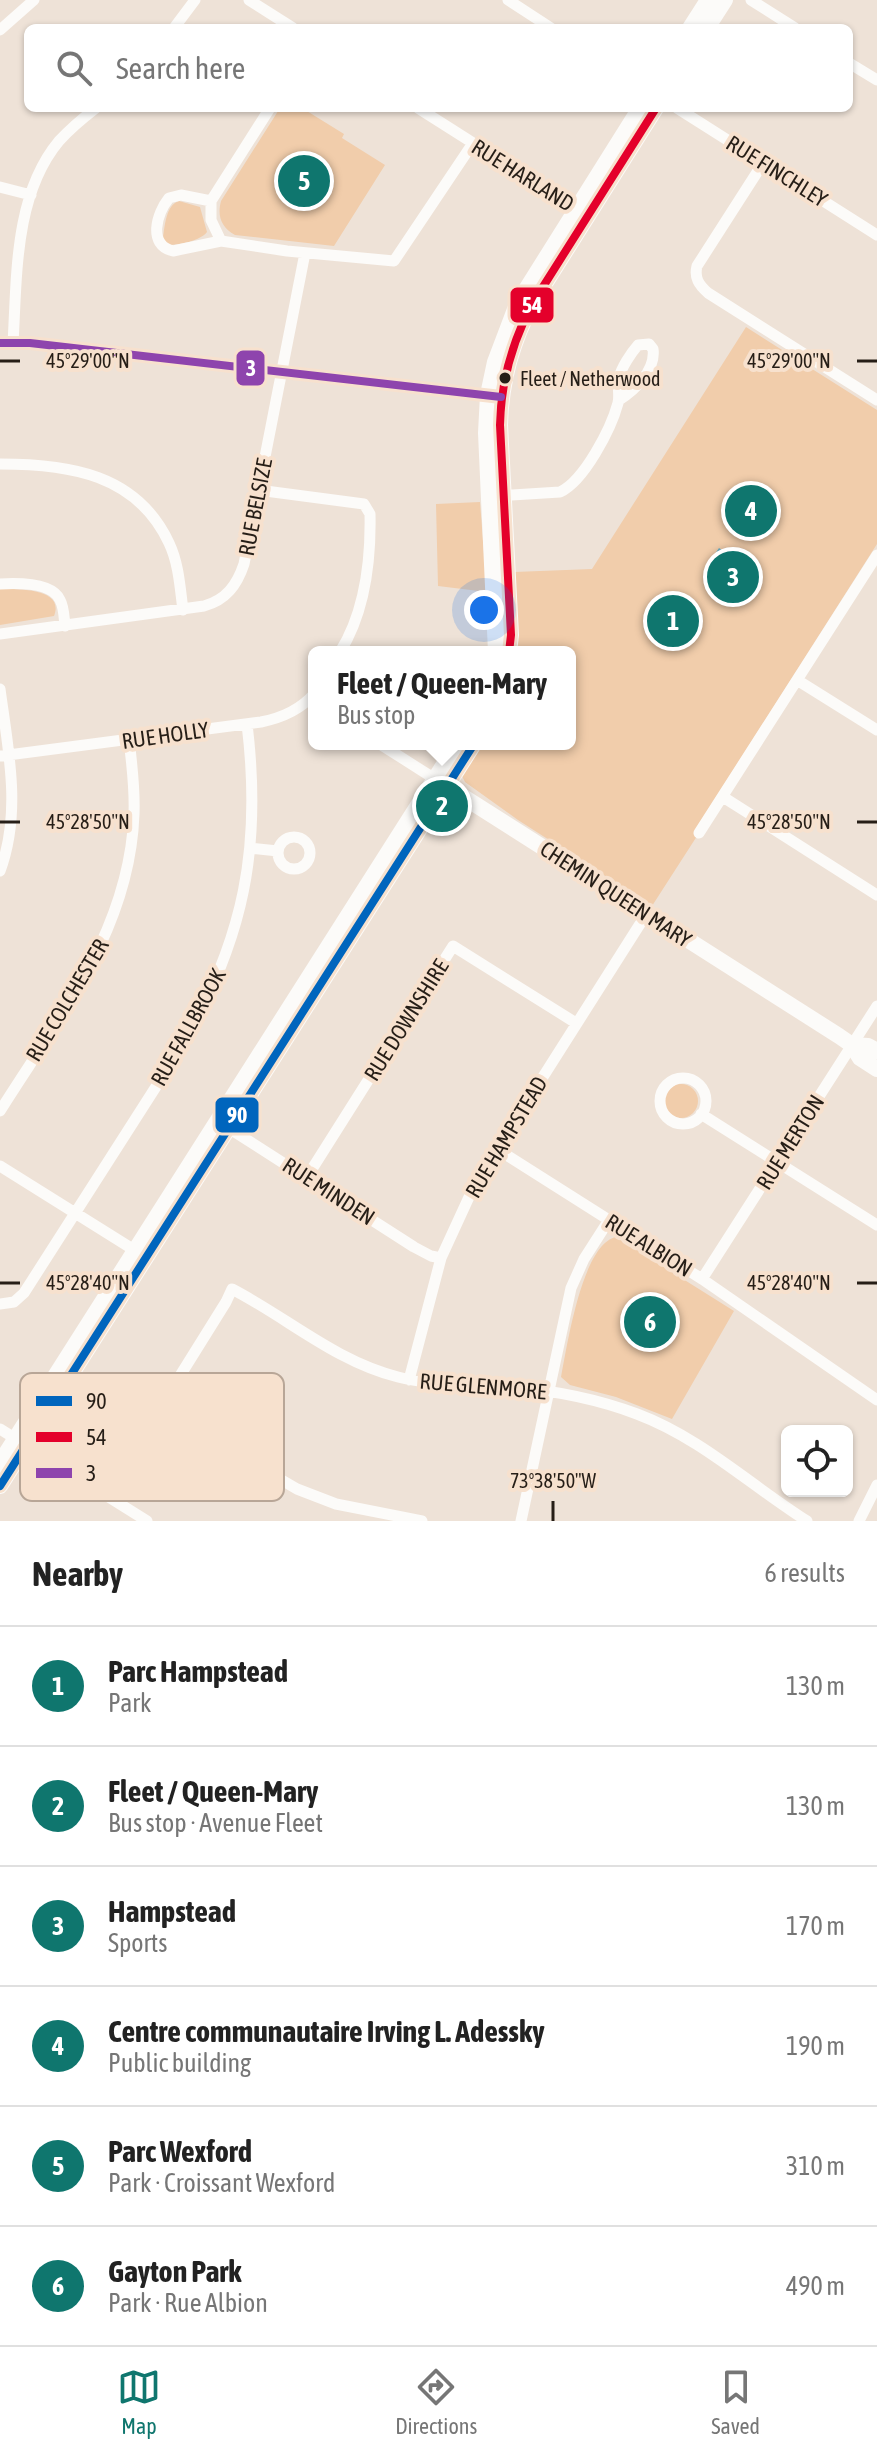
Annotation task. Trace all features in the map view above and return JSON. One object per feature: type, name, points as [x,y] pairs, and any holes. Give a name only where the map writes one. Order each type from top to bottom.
[{"type":"main road","points":[[693,24],[708,0]]},
{"type":"main road","points":[[710,24],[725,0]]},
{"type":"main road","points":[[496,646],[495,396],[526,315],[638,112]]},
{"type":"main road","points":[[582,212],[653,112]]},
{"type":"main road","points":[[496,496],[510,621],[509,646]]},
{"type":"main road","points":[[441,783],[455,750]]},
{"type":"main road","points":[[65,1373],[441,783],[469,750]]},
{"type":"main road","name":"CHEMIN QUEEN MARY","points":[[441,783],[852,1045],[860,1058],[877,1069]]},
{"type":"main road","name":"CHEMIN QUEEN MARY","points":[[852,1045],[868,1046],[877,1051]]},
{"type":"main road","points":[[0,1463],[20,1443]]},
{"type":"main road","points":[[0,1486],[20,1444]]},
{"type":"street","points":[[177,24],[195,0]]},
{"type":"street","points":[[249,0],[287,24]]},
{"type":"street","points":[[508,0],[545,24]]},
{"type":"street","points":[[751,0],[789,24]]},
{"type":"street","points":[[0,30],[30,1]]},
{"type":"street","points":[[853,65],[877,80]]},
{"type":"street","points":[[91,112],[57,144],[31,195],[21,238],[6,343],[495,396]]},
{"type":"street","points":[[221,241],[211,220],[211,201],[267,112]]},
{"type":"street","name":"RUE HARLAND","points":[[424,112],[582,212]]},
{"type":"street","name":"RUE FINCHLEY","points":[[683,112],[877,235]]},
{"type":"street","points":[[211,201],[181,195],[169,198],[163,208],[157,241],[173,251],[221,241],[394,261],[473,143]]},
{"type":"street","points":[[763,163],[701,260],[695,275],[698,282],[708,293],[877,400]]},
{"type":"street","points":[[0,187],[31,195]]},
{"type":"street","name":"RUE BELSIZE","points":[[0,634],[204,606],[216,602],[236,583],[244,564],[305,253]]},
{"type":"street","points":[[496,496],[550,494],[569,488],[609,427],[619,400],[618,379],[626,364],[638,345],[649,344],[655,354],[653,360],[636,390],[619,400]]},
{"type":"street","points":[[0,464],[86,472],[114,483],[135,498],[159,525],[170,545],[179,577],[183,610]]},
{"type":"street","points":[[258,490],[358,502],[364,504],[370,514],[362,603],[343,646]]},
{"type":"street","points":[[699,833],[876,561]]},
{"type":"street","points":[[0,584],[36,586],[54,592],[61,603],[65,626]]},
{"type":"street","points":[[797,680],[877,730]]},
{"type":"street","points":[[0,689],[4,756],[13,790],[9,836],[0,871]]},
{"type":"street","name":"RUE HOLLY","points":[[4,756],[247,724],[279,717],[308,701]]},
{"type":"street","name":"RUE FALLBROOK","points":[[0,1304],[14,1302],[24,1293],[205,1005],[231,940],[247,878],[252,770],[247,724]]},
{"type":"street","name":"RUE COLCHESTER","points":[[0,1111],[90,968],[117,908],[133,831],[134,793],[129,740]]},
{"type":"street","name":"CHEMIN QUEEN MARY","points":[[389,750],[441,783]]},
{"type":"street","points":[[723,797],[877,895]]},
{"type":"street","points":[[250,848],[278,851]]},
{"type":"street","name":"RUE HAMPSTEAD","points":[[409,1380],[441,1258],[463,1209],[497,1149],[647,913]]},
{"type":"street","name":"RUE DOWNSHIRE","points":[[307,1177],[453,946],[576,1023]]},
{"type":"street","name":"RUE MERTON","points":[[702,1279],[877,1006]]},
{"type":"street","points":[[680,1079],[700,1086],[706,1100],[701,1114],[689,1123],[674,1123],[668,1119],[660,1106],[666,1085],[680,1079]]},
{"type":"street","points":[[701,1114],[877,1225]]},
{"type":"street","name":"RUE MINDEN","points":[[223,1124],[414,1247],[441,1258]]},
{"type":"street","name":"RUE ALBION","points":[[497,1149],[702,1279],[877,1400]]},
{"type":"street","points":[[0,1166],[140,1253]]},
{"type":"street","points":[[521,1521],[571,1288],[584,1259],[609,1220]]},
{"type":"street","name":"RUE GLENMORE","points":[[182,1373],[232,1289],[336,1353],[380,1372],[409,1380],[548,1391],[620,1408],[667,1427],[726,1463],[807,1521]]},
{"type":"street","points":[[0,1429],[20,1441]]},
{"type":"street","name":"RUE GLENMORE","points":[[284,1481],[336,1504],[422,1521]]},
{"type":"street","points":[[859,1521],[877,1485]]},
{"type":"street","points":[[115,1501],[147,1521]]},
{"type":"shaded area","points":[[277,112],[308,112],[385,165],[334,246],[235,235],[221,221],[221,201]]},
{"type":"shaded area","points":[[179,201],[200,207],[207,232],[194,240],[168,245],[163,238],[167,216],[171,207]]},
{"type":"shaded area","points":[[746,327],[877,410],[877,544],[695,830],[699,833],[652,906],[518,820],[465,782],[462,776],[479,750],[576,750],[576,646],[517,646],[514,572],[592,569]]},
{"type":"shaded area","points":[[480,502],[487,592],[438,586],[436,504]]},
{"type":"shaded area","points":[[0,589],[28,590],[46,595],[56,607],[54,616],[0,625]]},
{"type":"shaded area","points":[[681,1084],[693,1089],[698,1101],[693,1113],[681,1118],[669,1113],[664,1101],[669,1089]]},
{"type":"shaded area","points":[[616,1237],[734,1311],[672,1419],[616,1397],[570,1385],[561,1377],[585,1276],[604,1244]]},
{"type":"water","points":[[719,548],[737,560],[741,553],[755,561],[738,587],[706,567]]},
{"type":"transit line","name":"54","points":[[510,646],[500,425],[510,361],[534,301],[653,112]]},
{"type":"transit line","name":"3","points":[[0,343],[30,343],[501,397]]},
{"type":"transit line","name":"90","points":[[72,1373],[470,750]]},
{"type":"transit line","name":"90","points":[[0,1486],[20,1455]]},
{"type":"place","name":"Parc Wexford","points":[[304,181]]},
{"type":"place","name":"Fleet / Netherwood","points":[[505,378]]},
{"type":"place","name":"Centre communautaire Irving L. Adessky","points":[[751,511]]},
{"type":"place","name":"Hampstead","points":[[733,577]]},
{"type":"place","name":"Parc Hampstead","points":[[673,621]]},
{"type":"place","name":"Fleet / Queen-Mary","points":[[442,806]]},
{"type":"place","name":"Gayton Park","points":[[650,1322]]}]
